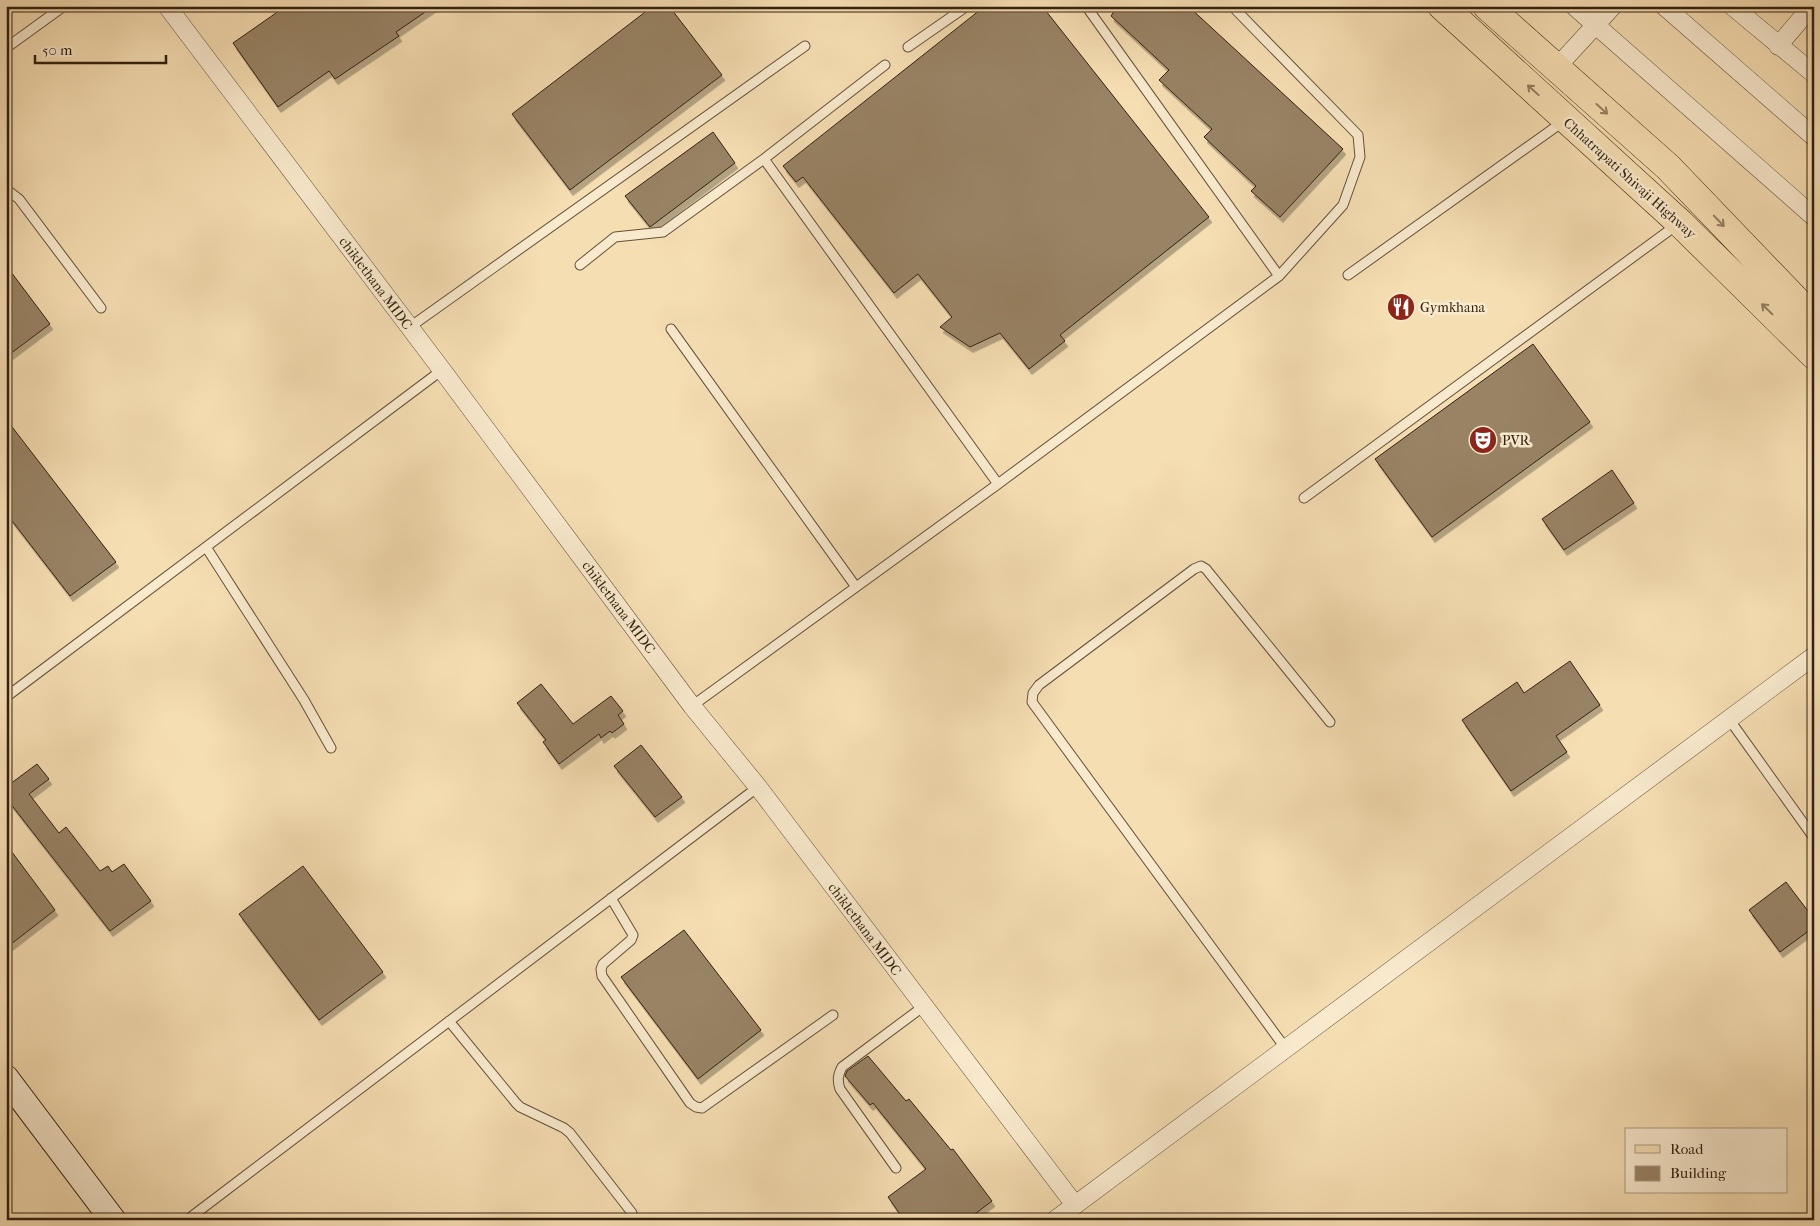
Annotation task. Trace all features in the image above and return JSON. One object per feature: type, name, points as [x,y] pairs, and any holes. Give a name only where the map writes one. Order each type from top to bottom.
[{"type":"main road","name":"Chhatrapati Shivaji Highway","points":[[1442,6],[1680,223],[1808,329]]},
{"type":"main road","name":"Chhatrapati Shivaji Highway","points":[[1487,6],[1668,167],[1808,329]]},
{"type":"street","name":"chiklethana MIDC","points":[[167,6],[410,327],[692,706],[758,787],[1075,1205]]},
{"type":"street","points":[[1574,6],[1814,217]]},
{"type":"street","points":[[1556,68],[1613,6]]},
{"type":"street","points":[[1664,6],[1814,137]]},
{"type":"street","points":[[1778,46],[1812,6]]},
{"type":"street","points":[[1741,9],[1778,46],[1814,74]]},
{"type":"street","points":[[1055,1220],[1814,656]]},
{"type":"street","points":[[6,1078],[113,1220]]},
{"type":"lane","points":[[6,48],[64,6]]},
{"type":"lane","points":[[908,47],[967,6]]},
{"type":"lane","points":[[1086,6],[1280,276]]},
{"type":"lane","points":[[692,706],[1280,276],[1343,205],[1360,157],[1358,136],[1232,6]]},
{"type":"lane","points":[[410,327],[805,46]]},
{"type":"lane","points":[[580,265],[615,237],[663,232],[764,159],[885,65]]},
{"type":"lane","points":[[1348,275],[1566,120]]},
{"type":"lane","points":[[764,159],[998,484]]},
{"type":"lane","points":[[6,189],[19,198],[101,308]]},
{"type":"lane","points":[[1304,498],[1680,223]]},
{"type":"lane","points":[[671,329],[856,587]]},
{"type":"lane","points":[[6,697],[442,370]]},
{"type":"lane","points":[[206,547],[304,700],[331,748]]},
{"type":"lane","points":[[1286,1049],[1032,702],[1033,693],[1039,685],[1054,673],[1194,569],[1201,566],[1206,569],[1330,722]]},
{"type":"lane","points":[[1729,719],[1814,838]]},
{"type":"lane","points":[[187,1220],[758,787]]},
{"type":"lane","points":[[611,898],[633,935],[632,940],[603,964],[601,969],[602,976],[690,1103],[696,1107],[702,1108],[833,1015]]},
{"type":"lane","points":[[896,1168],[840,1089],[838,1074],[842,1067],[924,1006]]},
{"type":"lane","points":[[449,1021],[520,1107],[564,1128],[570,1134],[632,1213]]},
{"type":"building","points":[[286,6],[434,6],[396,32],[399,36],[335,79],[329,71],[278,107],[233,43]]},
{"type":"building","points":[[653,6],[669,6],[722,75],[570,190],[512,114]]},
{"type":"building","points":[[985,6],[1042,6],[1209,217],[1060,335],[1065,341],[1029,369],[1000,333],[970,347],[940,327],[952,317],[918,274],[894,293],[803,177],[796,182],[783,166]]},
{"type":"building","points":[[1117,6],[1188,6],[1343,149],[1280,217],[1251,191],[1256,186],[1204,137],[1212,129],[1159,80],[1169,70],[1111,16]]},
{"type":"building","points":[[713,132],[735,163],[650,227],[625,196]]},
{"type":"building","points":[[8,268],[50,324],[6,357],[6,287]]},
{"type":"building","name":"PVR","points":[[1533,344],[1590,422],[1432,537],[1375,459]]},
{"type":"building","points":[[6,419],[116,562],[70,596],[6,513]]},
{"type":"building","points":[[1612,470],[1634,503],[1564,550],[1542,519]]},
{"type":"building","points":[[1570,661],[1600,705],[1556,736],[1567,752],[1511,791],[1462,720],[1517,682],[1524,693]]},
{"type":"building","points":[[541,684],[573,724],[611,696],[623,711],[618,715],[624,724],[601,738],[599,734],[559,764],[543,742],[546,740],[517,703]]},
{"type":"building","points":[[641,745],[682,797],[655,817],[614,766]]},
{"type":"building","points":[[37,764],[49,779],[29,794],[59,833],[66,827],[100,871],[108,866],[112,872],[124,864],[151,901],[110,931],[6,798],[6,787]]},
{"type":"building","points":[[6,844],[55,910],[6,948]]},
{"type":"building","points":[[303,866],[383,972],[319,1020],[239,914]]},
{"type":"building","points":[[1786,882],[1814,919],[1814,927],[1780,952],[1749,910]]},
{"type":"building","points":[[684,930],[761,1030],[698,1079],[621,977]]},
{"type":"building","points":[[868,1056],[906,1101],[909,1099],[951,1150],[953,1149],[992,1201],[967,1220],[904,1220],[888,1197],[926,1169],[873,1103],[870,1105],[845,1076],[847,1071]]},
{"type":"place","name":"Gymkhana","points":[[1401,307]]},
{"type":"place","name":"PVR","points":[[1483,440]]}]
